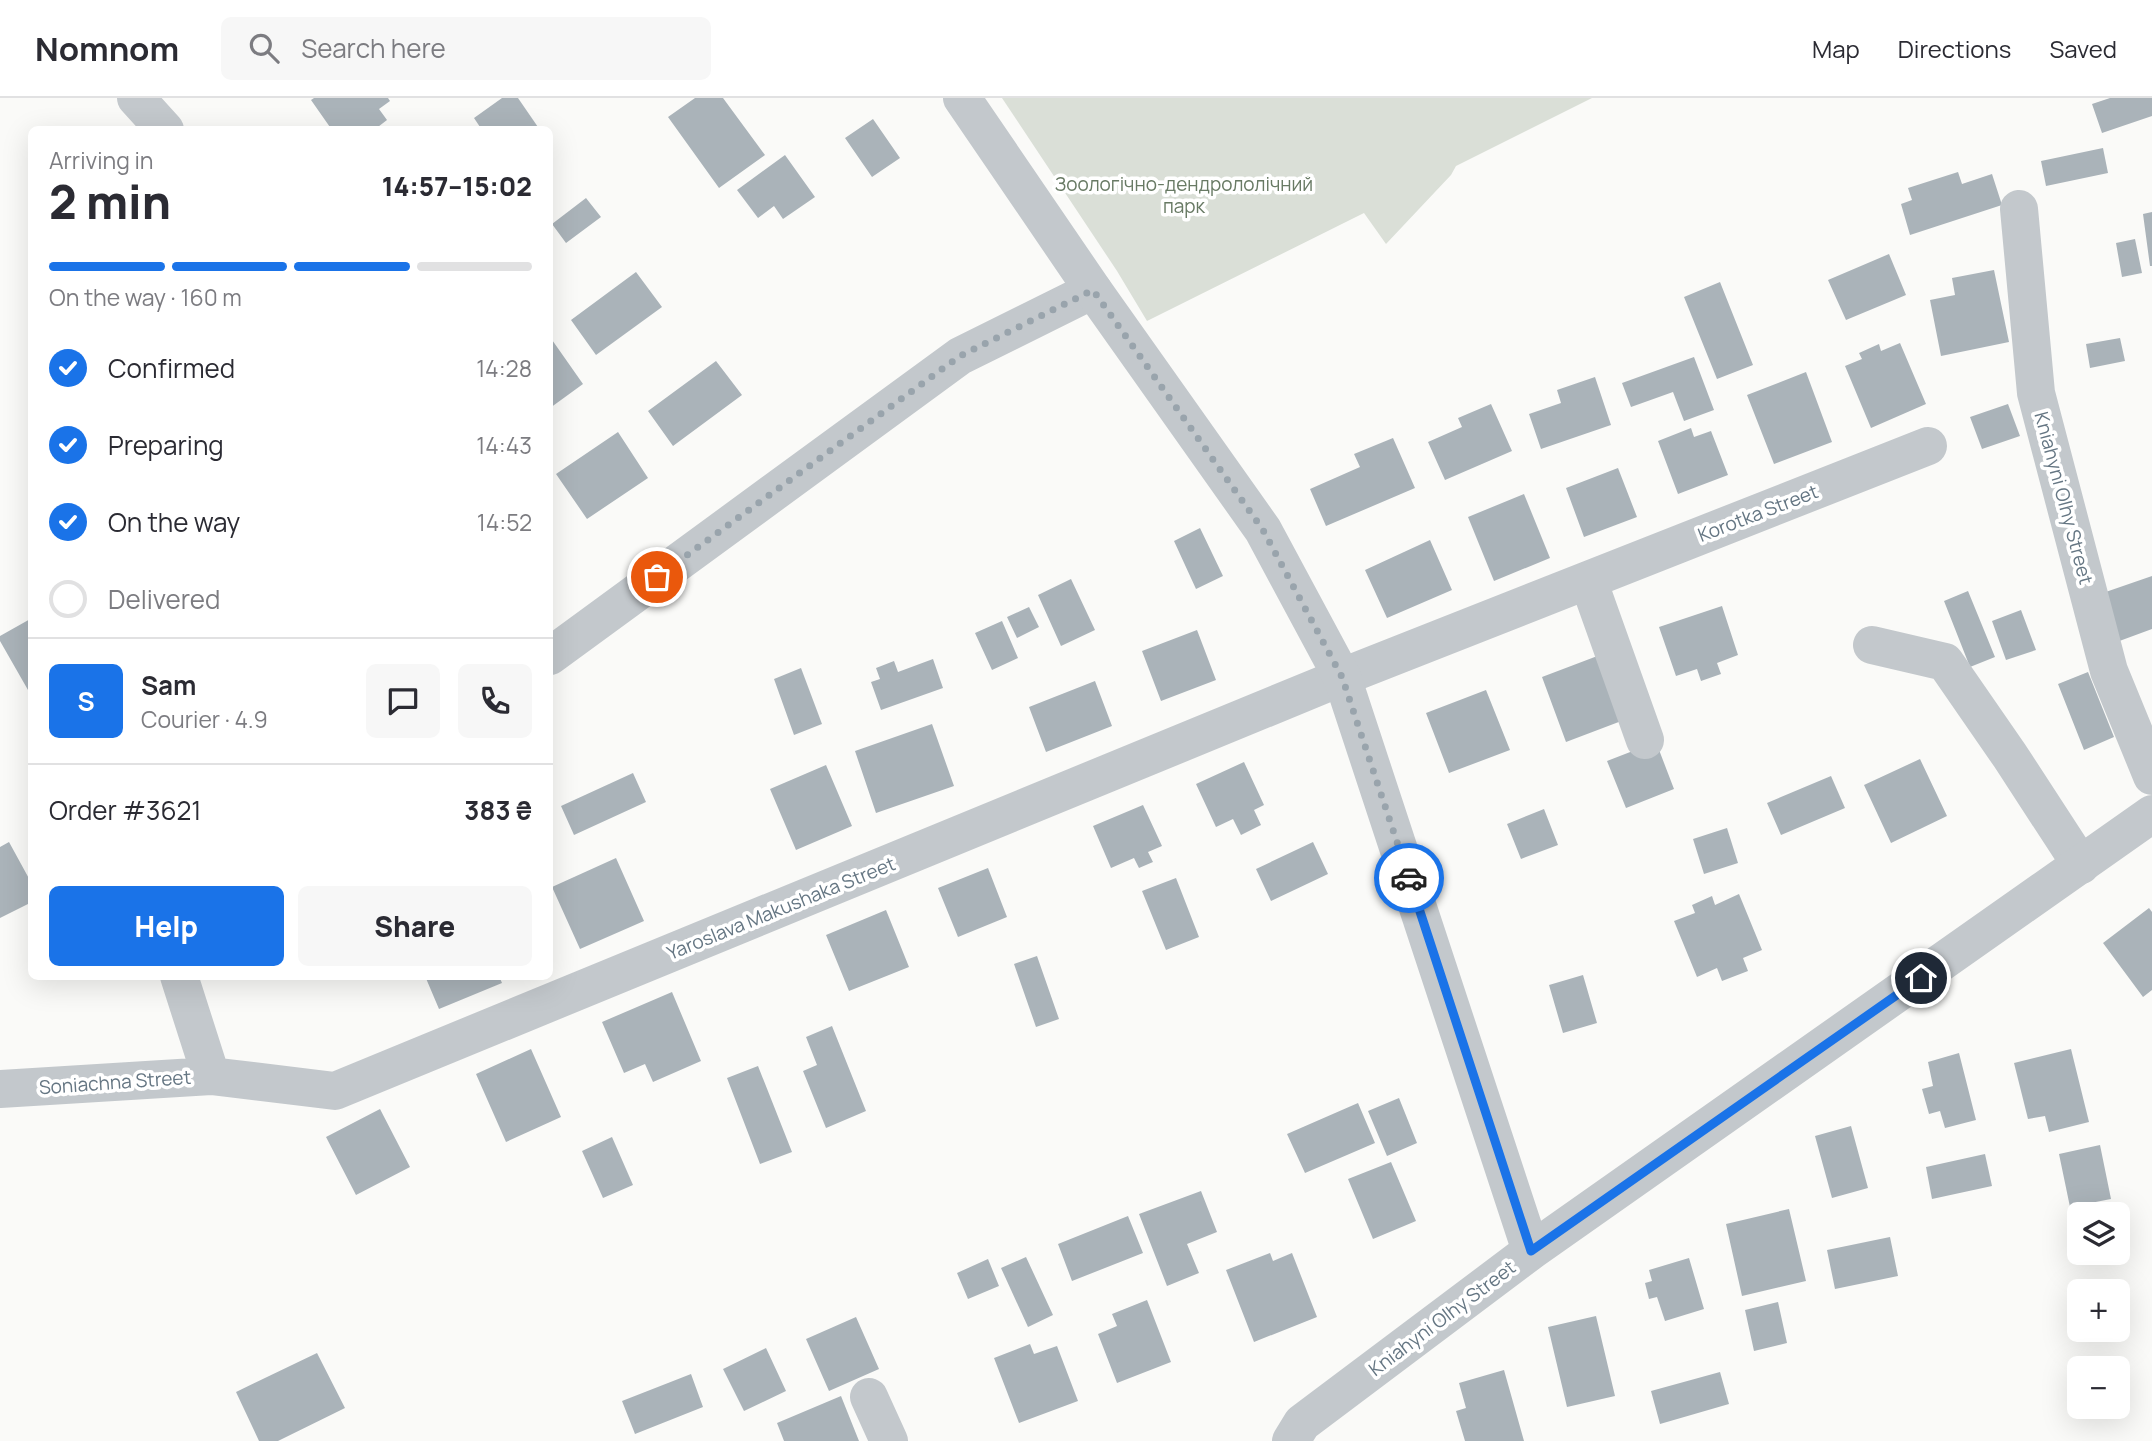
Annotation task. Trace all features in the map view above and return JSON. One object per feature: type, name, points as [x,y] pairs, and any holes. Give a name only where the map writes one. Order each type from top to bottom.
[{"type":"street","points":[[136,98],[161,126]]},
{"type":"street","points":[[962,98],[1093,290],[1263,530],[1342,677],[1531,1251]]},
{"type":"street","name":"Kniahyni Olhy Street","points":[[2020,209],[2036,393],[2109,671],[2152,776]]},
{"type":"street","points":[[553,654],[960,356],[1093,290]]},
{"type":"street","name":"Korotka Street","points":[[1342,677],[1928,446]]},
{"type":"street","points":[[1588,580],[1645,740]]},
{"type":"street","points":[[1872,645],[1945,662],[2081,865]]},
{"type":"street","name":"Yaroslava Makushaka Street","points":[[211,1076],[335,1091],[1342,677]]},
{"type":"street","name":"Kniahyni Olhy Street","points":[[1291,1441],[1302,1423],[1531,1251],[2152,814]]},
{"type":"street","name":"Soniachna Street","points":[[0,1089],[211,1076],[180,980]]},
{"type":"street","points":[[869,1397],[889,1441]]},
{"type":"green space","name":"Зоологічно-дендрололічний парк","points":[[1002,98],[1592,98],[1456,166],[1451,175],[1386,244],[1364,213],[1147,321],[1117,271]]},
{"type":"building","points":[[388,98],[390,101],[379,109],[387,120],[379,126],[329,126],[311,100]]},
{"type":"building","points":[[502,98],[518,98],[537,126],[479,126],[474,118]]},
{"type":"building","points":[[695,98],[723,98],[765,155],[719,188],[668,117]]},
{"type":"building","points":[[2110,98],[2152,98],[2152,116],[2102,133],[2092,104]]},
{"type":"building","points":[[873,119],[900,158],[872,177],[845,138]]},
{"type":"building","points":[[2103,148],[2108,173],[2046,186],[2041,161]]},
{"type":"building","points":[[785,155],[815,197],[783,219],[774,206],[758,218],[737,190]]},
{"type":"building","points":[[1958,172],[1962,184],[1992,174],[2002,205],[1910,235],[1901,204],[1912,200],[1908,188]]},
{"type":"building","points":[[586,198],[601,217],[566,243],[553,223]]},
{"type":"building","points":[[2152,212],[2152,266],[2150,266],[2143,214]]},
{"type":"building","points":[[2135,239],[2142,273],[2122,277],[2116,243]]},
{"type":"building","points":[[1889,254],[1906,295],[1846,320],[1828,280]]},
{"type":"building","points":[[1994,270],[2009,342],[1941,356],[1930,300],[1955,295],[1952,278]]},
{"type":"building","points":[[636,272],[662,307],[596,355],[571,320]]},
{"type":"building","points":[[1720,282],[1753,365],[1717,379],[1684,297]]},
{"type":"building","points":[[2120,338],[2125,361],[2090,368],[2086,344]]},
{"type":"building","points":[[553,341],[583,384],[553,406]]},
{"type":"building","points":[[1900,343],[1926,404],[1871,428],[1845,366],[1862,359],[1859,353],[1879,344],[1881,351]]},
{"type":"building","points":[[1694,357],[1714,410],[1684,421],[1673,392],[1631,407],[1622,383]]},
{"type":"building","points":[[716,361],[742,395],[673,446],[648,411]]},
{"type":"building","points":[[1806,372],[1832,442],[1774,464],[1747,395]]},
{"type":"building","points":[[1595,377],[1611,425],[1541,449],[1529,414],[1561,403],[1557,390]]},
{"type":"building","points":[[1491,404],[1512,451],[1445,480],[1428,442],[1462,427],[1458,418]]},
{"type":"building","points":[[2008,404],[2020,436],[1982,449],[1970,417]]},
{"type":"building","points":[[1691,428],[1694,437],[1711,431],[1728,475],[1678,494],[1658,441]]},
{"type":"building","points":[[618,432],[648,478],[587,519],[556,474]]},
{"type":"building","points":[[1393,438],[1415,488],[1326,526],[1310,489],[1360,467],[1354,454]]},
{"type":"building","points":[[1618,468],[1637,517],[1584,537],[1566,488]]},
{"type":"building","points":[[1524,494],[1550,558],[1494,581],[1468,517]]},
{"type":"building","points":[[1200,528],[1223,576],[1196,589],[1174,541]]},
{"type":"building","points":[[1430,540],[1452,590],[1387,618],[1365,570]]},
{"type":"building","points":[[2152,576],[2152,629],[2114,643],[2097,595]]},
{"type":"building","points":[[1071,579],[1095,630],[1061,646],[1038,595]]},
{"type":"building","points":[[1968,591],[1995,657],[1970,667],[1944,601]]},
{"type":"building","points":[[1722,606],[1738,655],[1717,663],[1721,674],[1701,681],[1697,669],[1676,676],[1659,627]]},
{"type":"building","points":[[1029,607],[1039,627],[1017,638],[1007,617]]},
{"type":"building","points":[[2021,610],[2036,650],[2006,660],[1992,621]]},
{"type":"building","points":[[28,620],[28,690],[0,641],[0,636]]},
{"type":"building","points":[[1002,621],[1018,658],[992,670],[975,633]]},
{"type":"building","points":[[1197,630],[1216,680],[1161,701],[1142,651]]},
{"type":"building","points":[[1600,655],[1624,720],[1566,742],[1542,677]]},
{"type":"building","points":[[933,659],[943,688],[881,710],[871,682],[880,679],[876,668],[894,661],[898,672]]},
{"type":"building","points":[[801,668],[822,724],[794,735],[774,679]]},
{"type":"building","points":[[2088,672],[2114,737],[2084,750],[2058,684]]},
{"type":"building","points":[[1095,681],[1112,726],[1046,752],[1029,707]]},
{"type":"building","points":[[1486,690],[1510,750],[1449,773],[1426,713]]},
{"type":"building","points":[[932,724],[954,786],[876,813],[855,751]]},
{"type":"building","points":[[1656,742],[1674,789],[1626,808],[1607,761]]},
{"type":"building","points":[[1920,759],[1947,816],[1891,843],[1864,785]]},
{"type":"building","points":[[1244,762],[1264,805],[1254,810],[1261,825],[1241,835],[1233,819],[1216,827],[1196,784]]},
{"type":"building","points":[[826,765],[852,826],[796,850],[770,789]]},
{"type":"building","points":[[633,773],[646,802],[574,835],[561,806]]},
{"type":"building","points":[[1831,776],[1845,808],[1781,835],[1767,803]]},
{"type":"building","points":[[1143,805],[1162,846],[1148,852],[1153,862],[1139,868],[1134,858],[1111,868],[1093,826]]},
{"type":"building","points":[[1544,809],[1558,845],[1521,859],[1507,824]]},
{"type":"building","points":[[1727,828],[1738,863],[1704,874],[1693,839]]},
{"type":"building","points":[[9,842],[28,877],[28,904],[0,918],[0,847]]},
{"type":"building","points":[[1313,842],[1328,874],[1271,901],[1256,869]]},
{"type":"building","points":[[616,858],[644,921],[580,949],[553,887]]},
{"type":"building","points":[[988,868],[1007,917],[958,937],[938,888]]},
{"type":"building","points":[[1176,878],[1199,937],[1166,950],[1142,891]]},
{"type":"building","points":[[1739,894],[1762,950],[1743,958],[1748,971],[1722,981],[1717,968],[1697,977],[1674,921],[1695,913],[1692,905],[1712,896],[1715,905]]},
{"type":"building","points":[[2149,908],[2152,912],[2152,990],[2143,997],[2103,943]]},
{"type":"building","points":[[886,910],[909,967],[849,991],[826,935]]},
{"type":"building","points":[[1037,956],[1059,1019],[1036,1027],[1014,964]]},
{"type":"building","points":[[1583,975],[1597,1023],[1563,1033],[1549,985]]},
{"type":"building","points":[[427,980],[501,980],[502,983],[439,1009]]},
{"type":"building","points":[[672,992],[701,1061],[653,1082],[645,1064],[624,1073],[602,1022]]},
{"type":"building","points":[[832,1026],[866,1111],[826,1128],[803,1071],[817,1065],[806,1037]]},
{"type":"building","points":[[531,1049],[561,1117],[506,1142],[476,1074]]},
{"type":"building","points":[[2071,1049],[2089,1122],[2049,1132],[2045,1116],[2028,1119],[2014,1063]]},
{"type":"building","points":[[1959,1053],[1976,1120],[1945,1128],[1940,1111],[1929,1114],[1922,1089],[1933,1086],[1928,1062]]},
{"type":"building","points":[[758,1066],[792,1152],[760,1164],[727,1078]]},
{"type":"building","points":[[1399,1098],[1417,1143],[1387,1156],[1368,1111]]},
{"type":"building","points":[[1358,1103],[1375,1143],[1305,1173],[1287,1134]]},
{"type":"building","points":[[380,1109],[410,1167],[356,1195],[326,1137]]},
{"type":"building","points":[[1851,1126],[1868,1188],[1832,1198],[1815,1136]]},
{"type":"building","points":[[612,1137],[633,1185],[603,1198],[582,1151]]},
{"type":"building","points":[[2100,1145],[2111,1199],[2069,1202],[2059,1154]]},
{"type":"building","points":[[1985,1154],[1992,1186],[1932,1199],[1926,1167]]},
{"type":"building","points":[[1391,1162],[1416,1221],[1373,1239],[1348,1179]]},
{"type":"building","points":[[1201,1191],[1217,1232],[1187,1244],[1199,1273],[1167,1286],[1139,1214]]},
{"type":"building","points":[[1789,1209],[1806,1281],[1742,1296],[1726,1224]]},
{"type":"building","points":[[1128,1216],[1143,1253],[1072,1281],[1058,1244]]},
{"type":"building","points":[[1890,1237],[1898,1276],[1835,1289],[1827,1250]]},
{"type":"building","points":[[1270,1253],[1273,1261],[1292,1253],[1317,1317],[1254,1342],[1226,1270]]},
{"type":"building","points":[[1026,1257],[1053,1315],[1028,1327],[1001,1268]]},
{"type":"building","points":[[1689,1258],[1704,1309],[1665,1321],[1657,1297],[1649,1299],[1645,1283],[1652,1281],[1649,1270]]},
{"type":"building","points":[[988,1259],[999,1286],[968,1299],[957,1273]]},
{"type":"building","points":[[1147,1300],[1171,1362],[1117,1383],[1098,1334],[1117,1326],[1112,1314]]},
{"type":"building","points":[[1778,1302],[1787,1343],[1754,1351],[1745,1310]]},
{"type":"building","points":[[1596,1316],[1615,1396],[1567,1407],[1548,1327]]},
{"type":"building","points":[[856,1317],[879,1369],[829,1391],[806,1339]]},
{"type":"building","points":[[1030,1344],[1034,1354],[1057,1346],[1078,1401],[1019,1423],[994,1358]]},
{"type":"building","points":[[766,1348],[786,1391],[744,1411],[723,1369]]},
{"type":"building","points":[[317,1353],[345,1408],[278,1441],[259,1441],[236,1392]]},
{"type":"building","points":[[1504,1370],[1524,1441],[1465,1441],[1456,1411],[1466,1408],[1459,1383]]},
{"type":"building","points":[[1720,1372],[1729,1404],[1660,1424],[1651,1391]]},
{"type":"building","points":[[691,1374],[703,1407],[635,1434],[622,1401]]},
{"type":"building","points":[[841,1396],[859,1441],[784,1441],[777,1423]]},
{"type":"way so far","points":[[657,577],[960,356],[1093,290],[1263,530],[1277,554],[1342,677],[1409,878]]},
{"type":"route","points":[[1409,878],[1531,1251],[1921,978]]}]
